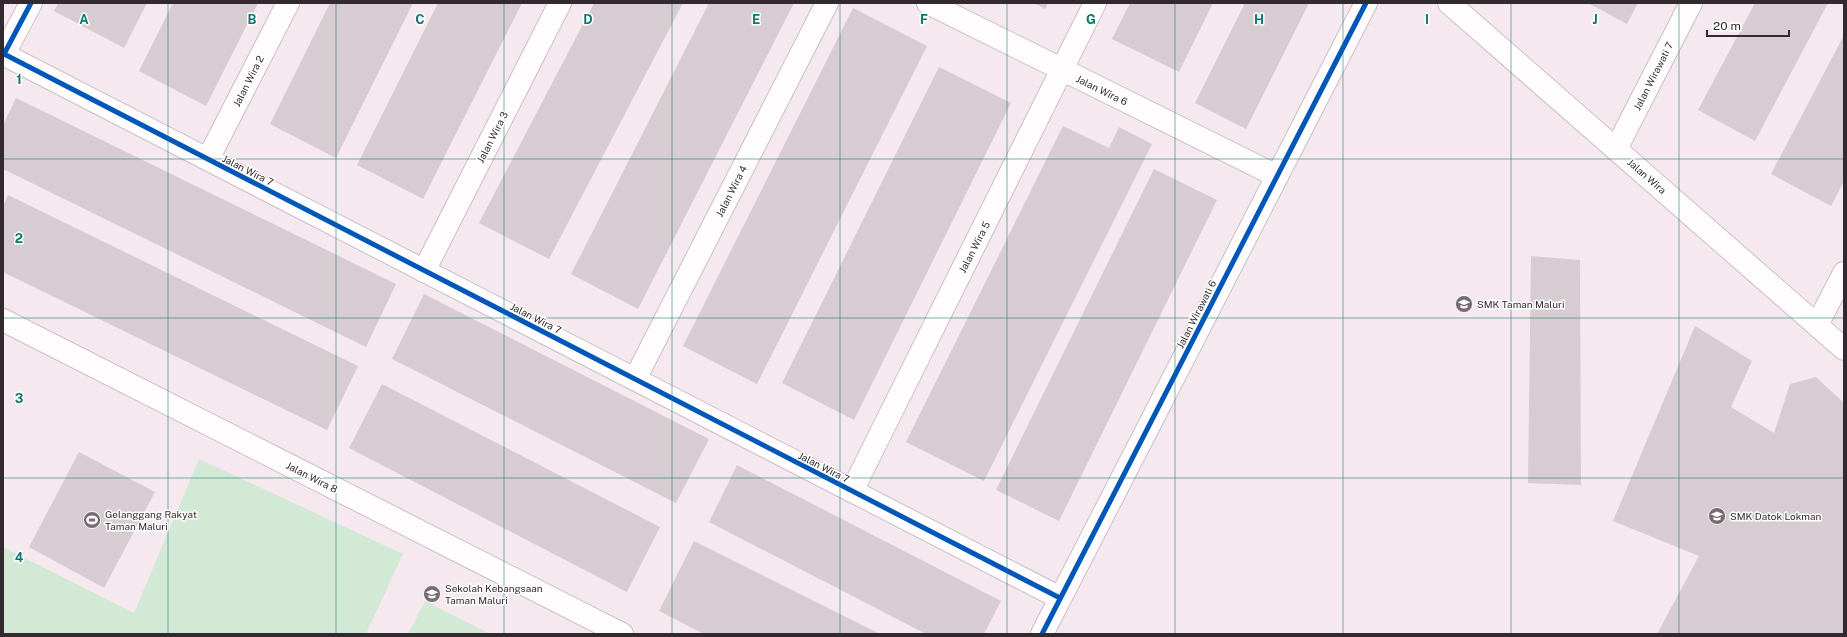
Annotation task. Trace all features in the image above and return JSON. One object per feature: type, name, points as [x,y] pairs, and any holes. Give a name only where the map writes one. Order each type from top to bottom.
[{"type":"street","points":[[4,54],[31,3]]},
{"type":"street","name":"Jalan Wira 2","points":[[208,159],[288,3]]},
{"type":"street","name":"Jalan Wira 3","points":[[424,270],[560,3]]},
{"type":"street","name":"Jalan Wira 4","points":[[635,379],[827,3]]},
{"type":"street","name":"Jalan Wira 6","points":[[928,3],[1277,176]]},
{"type":"street","name":"Jalan Wira 5","points":[[852,491],[1063,70],[1095,3]]},
{"type":"street","name":"Jalan Wirawati 6","points":[[1042,634],[1366,3]]},
{"type":"street","name":"Jalan Wira","points":[[1449,3],[1844,349]]},
{"type":"street","name":"Jalan Wirawati 7","points":[[1616,149],[1691,3]]},
{"type":"street","name":"Jalan Wira 7","points":[[4,54],[1060,598]]},
{"type":"street","points":[[1817,325],[1844,273]]},
{"type":"street","name":"Jalan Wira 8","points":[[3,320],[622,634]]},
{"type":"green space","points":[[199,459],[403,554],[366,634],[3,634],[3,547],[134,613]]},
{"type":"green space","points":[[425,601],[490,634],[408,634]]},
{"type":"building","points":[[58,3],[147,3],[124,48],[54,11]]},
{"type":"building","points":[[173,3],[258,3],[206,106],[139,71]]},
{"type":"building","points":[[330,3],[413,3],[336,158],[270,124]]},
{"type":"building","points":[[438,3],[522,3],[423,199],[357,165]]},
{"type":"building","points":[[594,3],[683,3],[549,259],[479,223]]},
{"type":"building","points":[[709,3],[794,3],[638,309],[571,274]]},
{"type":"building","points":[[1034,3],[1048,3],[1045,9]]},
{"type":"building","points":[[1130,3],[1213,3],[1179,72],[1112,39]]},
{"type":"building","points":[[1245,3],[1309,3],[1246,129],[1195,103]]},
{"type":"building","points":[[1588,3],[1638,3],[1627,24]]},
{"type":"building","points":[[1755,3],[1828,3],[1755,141],[1698,110]]},
{"type":"building","points":[[853,8],[927,46],[757,384],[683,346]]},
{"type":"building","points":[[1844,35],[1844,181],[1831,206],[1771,174]]},
{"type":"building","points":[[939,67],[1011,103],[854,420],[782,383]]},
{"type":"building","points":[[16,98],[396,284],[366,347],[3,169],[3,125]]},
{"type":"building","points":[[1063,126],[1109,148],[1119,127],[1152,144],[984,481],[906,442]]},
{"type":"building","points":[[1154,169],[1217,200],[1059,521],[996,490]]},
{"type":"building","points":[[8,195],[358,366],[327,430],[3,272],[3,206]]},
{"type":"building","points":[[1531,256],[1580,260],[1581,485],[1528,483]]},
{"type":"building","points":[[424,294],[709,439],[676,503],[392,359]]},
{"type":"building","name":"SMK Datok Lokman","points":[[1695,326],[1752,361],[1731,407],[1774,433],[1790,384],[1816,377],[1844,403],[1844,634],[1657,634],[1699,556],[1613,521]]},
{"type":"building","points":[[382,384],[660,527],[627,592],[349,448]]},
{"type":"building","name":"Gelanggang Rakyat Taman Maluri","points":[[79,452],[155,492],[104,588],[29,547]]},
{"type":"building","points":[[737,465],[1001,601],[984,634],[926,634],[709,522]]},
{"type":"building","points":[[694,541],[880,634],[704,634],[659,611]]},
{"type":"cycle path","points":[[31,3],[4,54],[1060,598]]},
{"type":"cycle path","points":[[1042,634],[1366,3]]},
{"type":"place","name":"SMK Taman Maluri","points":[[1464,304]]},
{"type":"place","name":"SMK Datok Lokman","points":[[1717,516]]},
{"type":"place","name":"Gelanggang Rakyat Taman Maluri","points":[[92,520]]},
{"type":"place","name":"Sekolah Kebangsaan Taman Maluri","points":[[432,594]]}]
